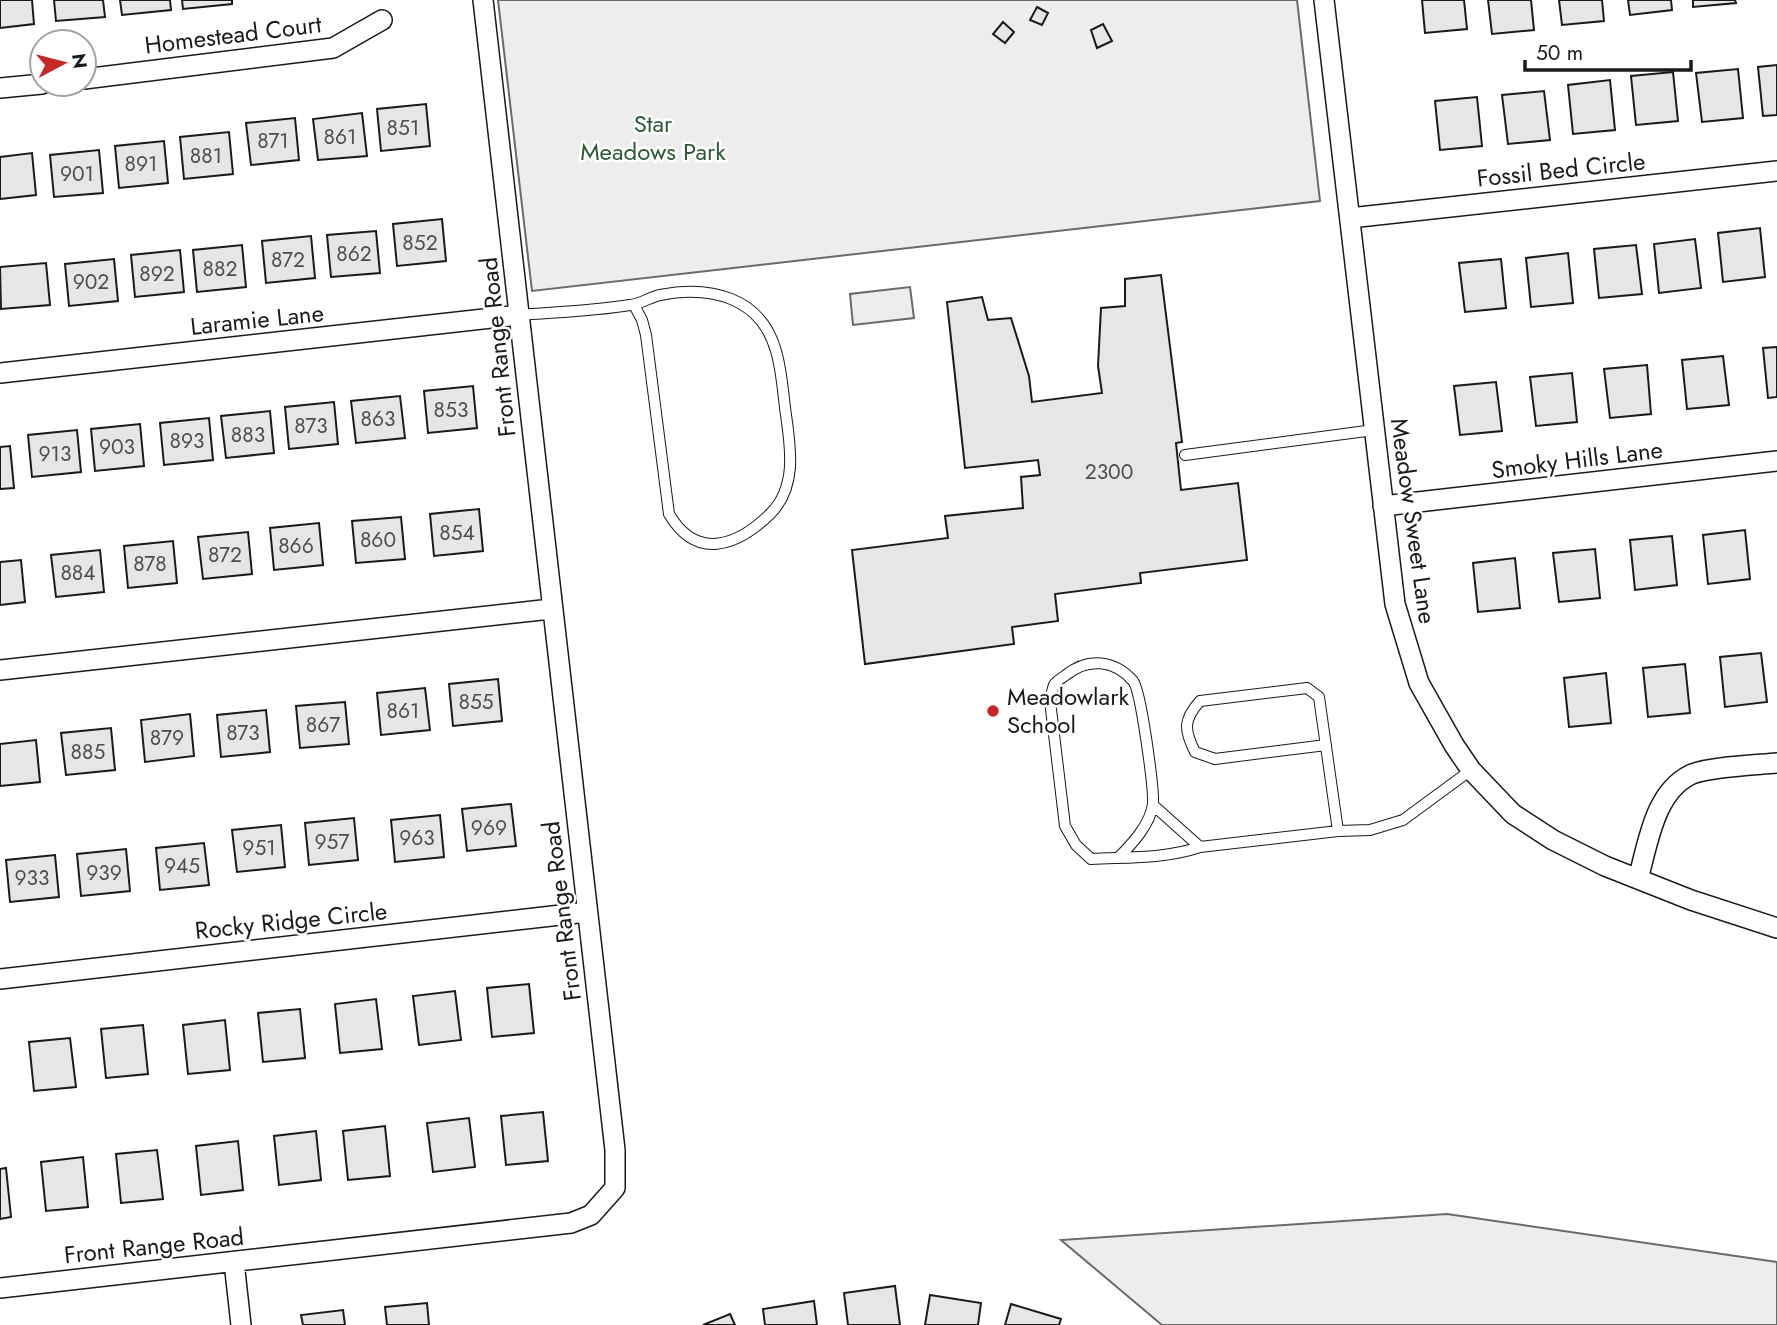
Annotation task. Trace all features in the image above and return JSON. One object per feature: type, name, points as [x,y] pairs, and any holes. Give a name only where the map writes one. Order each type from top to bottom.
[{"type":"street","name":"Front Range Road","points":[[0,1288],[571,1223],[591,1215],[615,1188],[615,1150],[483,0]]},
{"type":"street","name":"Meadow Sweet Lane","points":[[1324,0],[1395,604],[1419,683],[1471,770],[1523,821],[1553,840],[1638,879],[1691,900],[1777,928]]},
{"type":"street","name":"Homestead Court","points":[[98,77],[333,48],[382,20]]},
{"type":"street","points":[[0,88],[28,85]]},
{"type":"street","name":"Fossil Bed Circle","points":[[1350,218],[1777,171]]},
{"type":"street","name":"Laramie Lane","points":[[0,373],[519,315]]},
{"type":"street","name":"Smoky Hills Lane","points":[[1383,506],[1777,461]]},
{"type":"street","points":[[0,670],[551,609]]},
{"type":"street","points":[[1638,879],[1653,826],[1669,791],[1692,774],[1777,763]]},
{"type":"street","name":"Rocky Ridge Circle","points":[[0,979],[587,912]]},
{"type":"street","points":[[234,1262],[241,1325]]},
{"type":"lane","points":[[519,315],[634,305],[658,295],[699,291],[733,298],[760,322],[772,338],[777,353],[790,439],[791,476],[775,510],[754,530],[732,541],[709,545],[688,538],[669,514],[646,335],[634,305]]},
{"type":"lane","points":[[1185,455],[1374,430]]},
{"type":"lane","points":[[1118,858],[1137,839],[1153,805],[1143,721],[1136,684],[1121,670],[1105,662],[1088,664],[1073,669],[1054,684],[1050,701],[1065,826],[1076,845],[1091,859],[1138,859],[1181,854],[1200,847],[1338,831],[1370,830],[1403,820],[1471,770]]},
{"type":"lane","points":[[1326,746],[1215,759],[1195,752],[1186,734],[1190,713],[1200,701],[1307,688],[1320,696],[1338,831]]},
{"type":"lane","points":[[1153,805],[1200,847]]},
{"type":"shaded area","name":"Star Meadows Park","points":[[498,0],[1297,0],[1320,201],[532,291]]},
{"type":"shaded area","points":[[910,287],[914,318],[853,325],[850,294]]},
{"type":"shaded area","points":[[1447,1214],[1777,1262],[1777,1325],[1162,1325],[1061,1240]]},
{"type":"building","points":[[0,0],[32,0],[34,24],[0,28]]},
{"type":"building","points":[[54,0],[103,0],[105,17],[56,21]]},
{"type":"building","points":[[120,0],[170,0],[171,10],[122,15]]},
{"type":"building","points":[[182,0],[232,0],[232,4],[183,9]]},
{"type":"building","points":[[1422,0],[1464,0],[1467,29],[1425,33]]},
{"type":"building","points":[[1488,0],[1531,0],[1534,30],[1492,34]]},
{"type":"building","points":[[1559,0],[1602,0],[1604,21],[1562,25]]},
{"type":"building","points":[[1628,0],[1671,0],[1672,10],[1630,15]]},
{"type":"building","points":[[1693,0],[1735,0],[1736,3],[1693,7]]},
{"type":"building","points":[[1037,7],[1048,13],[1042,25],[1030,20]]},
{"type":"building","points":[[1003,22],[1014,32],[1005,43],[993,34]]},
{"type":"building","points":[[1103,24],[1112,41],[1097,48],[1091,30]]},
{"type":"building","points":[[1777,65],[1777,115],[1763,116],[1758,67]]},
{"type":"building","points":[[1738,69],[1743,118],[1702,122],[1696,73]]},
{"type":"building","points":[[1673,72],[1678,121],[1636,125],[1631,76]]},
{"type":"building","points":[[1610,80],[1615,130],[1573,134],[1568,85]]},
{"type":"building","points":[[1544,91],[1550,140],[1508,144],[1502,95]]},
{"type":"building","points":[[1477,97],[1482,146],[1440,150],[1435,101]]},
{"type":"building","points":[[426,104],[430,146],[381,151],[377,109]]},
{"type":"building","points":[[362,113],[367,156],[318,160],[313,119]]},
{"type":"building","points":[[295,118],[299,160],[251,165],[246,123]]},
{"type":"building","points":[[229,132],[233,174],[184,179],[180,137]]},
{"type":"building","points":[[164,141],[168,183],[119,188],[115,146]]},
{"type":"building","points":[[99,150],[103,193],[54,197],[50,155]]},
{"type":"building","points":[[32,153],[36,195],[0,199],[0,157]]},
{"type":"building","points":[[442,219],[446,261],[397,266],[393,224]]},
{"type":"building","points":[[1760,228],[1765,277],[1723,282],[1718,233]]},
{"type":"building","points":[[376,231],[380,273],[331,277],[327,235]]},
{"type":"building","points":[[311,236],[315,278],[266,283],[262,241]]},
{"type":"building","points":[[1695,239],[1701,288],[1659,293],[1654,244]]},
{"type":"building","points":[[242,245],[246,287],[197,292],[193,250]]},
{"type":"building","points":[[1636,245],[1642,294],[1599,298],[1594,249]]},
{"type":"building","points":[[180,250],[184,292],[135,297],[131,255]]},
{"type":"building","points":[[1568,253],[1573,303],[1531,307],[1526,258]]},
{"type":"building","points":[[114,259],[118,301],[69,306],[65,264]]},
{"type":"building","points":[[1501,259],[1506,308],[1465,312],[1459,263]]},
{"type":"building","points":[[46,263],[50,305],[1,309],[0,267]]},
{"type":"building","points":[[1161,275],[1182,442],[1176,443],[1181,490],[1238,483],[1247,560],[1140,573],[1141,583],[1055,594],[1058,621],[1012,627],[1014,644],[865,664],[852,550],[948,538],[945,516],[1023,508],[1021,477],[1040,475],[1038,460],[965,468],[947,302],[982,297],[988,320],[1011,318],[1029,376],[1032,402],[1102,393],[1098,366],[1101,308],[1125,306],[1125,279]]},
{"type":"building","points":[[1777,347],[1777,397],[1768,398],[1763,348]]},
{"type":"building","points":[[1723,356],[1729,405],[1687,409],[1682,360]]},
{"type":"building","points":[[1647,365],[1651,414],[1610,418],[1604,369]]},
{"type":"building","points":[[1572,373],[1577,422],[1536,426],[1530,377]]},
{"type":"building","points":[[1496,382],[1502,431],[1460,435],[1454,386]]},
{"type":"building","points":[[473,386],[477,428],[428,433],[424,391]]},
{"type":"building","points":[[400,396],[405,438],[356,443],[351,401]]},
{"type":"building","points":[[334,402],[338,444],[289,449],[285,407]]},
{"type":"building","points":[[270,411],[274,453],[226,458],[221,416]]},
{"type":"building","points":[[209,418],[213,460],[164,465],[160,423]]},
{"type":"building","points":[[140,424],[144,466],[95,471],[91,429]]},
{"type":"building","points":[[77,430],[81,472],[32,477],[28,435]]},
{"type":"building","points":[[10,446],[14,488],[0,489],[0,447]]},
{"type":"building","points":[[479,509],[483,551],[434,556],[430,514]]},
{"type":"building","points":[[401,517],[405,559],[356,563],[352,521]]},
{"type":"building","points":[[319,523],[323,565],[274,570],[270,528]]},
{"type":"building","points":[[1745,530],[1750,579],[1708,584],[1703,535]]},
{"type":"building","points":[[248,532],[252,574],[203,579],[198,537]]},
{"type":"building","points":[[1672,536],[1677,585],[1635,590],[1630,540]]},
{"type":"building","points":[[173,541],[177,583],[128,588],[124,546]]},
{"type":"building","points":[[1595,549],[1600,598],[1559,602],[1553,553]]},
{"type":"building","points":[[100,550],[104,592],[56,597],[51,555]]},
{"type":"building","points":[[1515,558],[1520,608],[1478,612],[1473,563]]},
{"type":"building","points":[[21,560],[25,602],[0,605],[0,562]]},
{"type":"building","points":[[1761,653],[1767,702],[1725,707],[1720,657]]},
{"type":"building","points":[[1685,664],[1690,713],[1648,717],[1643,668]]},
{"type":"building","points":[[1606,673],[1611,723],[1569,727],[1564,678]]},
{"type":"building","points":[[498,679],[502,721],[453,726],[449,684]]},
{"type":"building","points":[[425,688],[430,730],[381,735],[377,693]]},
{"type":"building","points":[[345,702],[349,744],[300,748],[296,706]]},
{"type":"building","points":[[266,710],[270,752],[221,757],[217,715]]},
{"type":"building","points":[[190,714],[194,756],[145,762],[141,720]]},
{"type":"building","points":[[111,728],[115,770],[66,775],[61,733]]},
{"type":"building","points":[[36,740],[40,782],[0,786],[0,744]]},
{"type":"building","points":[[511,804],[516,846],[467,851],[462,809]]},
{"type":"building","points":[[440,815],[444,857],[395,862],[391,820]]},
{"type":"building","points":[[354,818],[358,860],[309,865],[305,823]]},
{"type":"building","points":[[281,825],[285,867],[237,872],[232,830]]},
{"type":"building","points":[[204,843],[209,885],[160,890],[156,848]]},
{"type":"building","points":[[126,849],[130,891],[81,896],[77,854]]},
{"type":"building","points":[[55,855],[59,897],[10,902],[6,860]]},
{"type":"building","points":[[529,984],[534,1033],[492,1037],[487,988]]},
{"type":"building","points":[[455,991],[461,1040],[419,1045],[413,996]]},
{"type":"building","points":[[376,999],[382,1049],[340,1053],[335,1004]]},
{"type":"building","points":[[300,1009],[305,1058],[263,1062],[258,1013]]},
{"type":"building","points":[[225,1020],[230,1070],[188,1074],[183,1025]]},
{"type":"building","points":[[143,1025],[148,1074],[106,1078],[101,1029]]},
{"type":"building","points":[[70,1038],[76,1087],[34,1091],[29,1042]]},
{"type":"building","points":[[543,1112],[548,1161],[506,1165],[501,1116]]},
{"type":"building","points":[[469,1118],[475,1167],[433,1172],[427,1123]]},
{"type":"building","points":[[385,1126],[390,1176],[348,1180],[343,1131]]},
{"type":"building","points":[[316,1131],[321,1180],[279,1185],[274,1136]]},
{"type":"building","points":[[238,1141],[243,1190],[201,1195],[196,1146]]},
{"type":"building","points":[[157,1150],[163,1199],[121,1203],[116,1154]]},
{"type":"building","points":[[83,1157],[88,1207],[46,1211],[41,1162]]},
{"type":"building","points":[[6,1168],[11,1217],[0,1219],[0,1169]]},
{"type":"building","points":[[895,1286],[900,1325],[848,1325],[844,1293]]},
{"type":"building","points":[[930,1295],[981,1303],[978,1325],[925,1325]]},
{"type":"building","points":[[814,1301],[817,1325],[765,1325],[763,1309]]},
{"type":"building","points":[[427,1303],[429,1325],[387,1325],[385,1307]]},
{"type":"building","points":[[1011,1304],[1061,1319],[1059,1325],[1005,1325]]},
{"type":"building","points":[[343,1310],[345,1325],[303,1325],[301,1315]]},
{"type":"building","points":[[730,1314],[735,1325],[703,1325]]},
{"type":"place","name":"Meadowlark School","points":[[993,711]]}]
